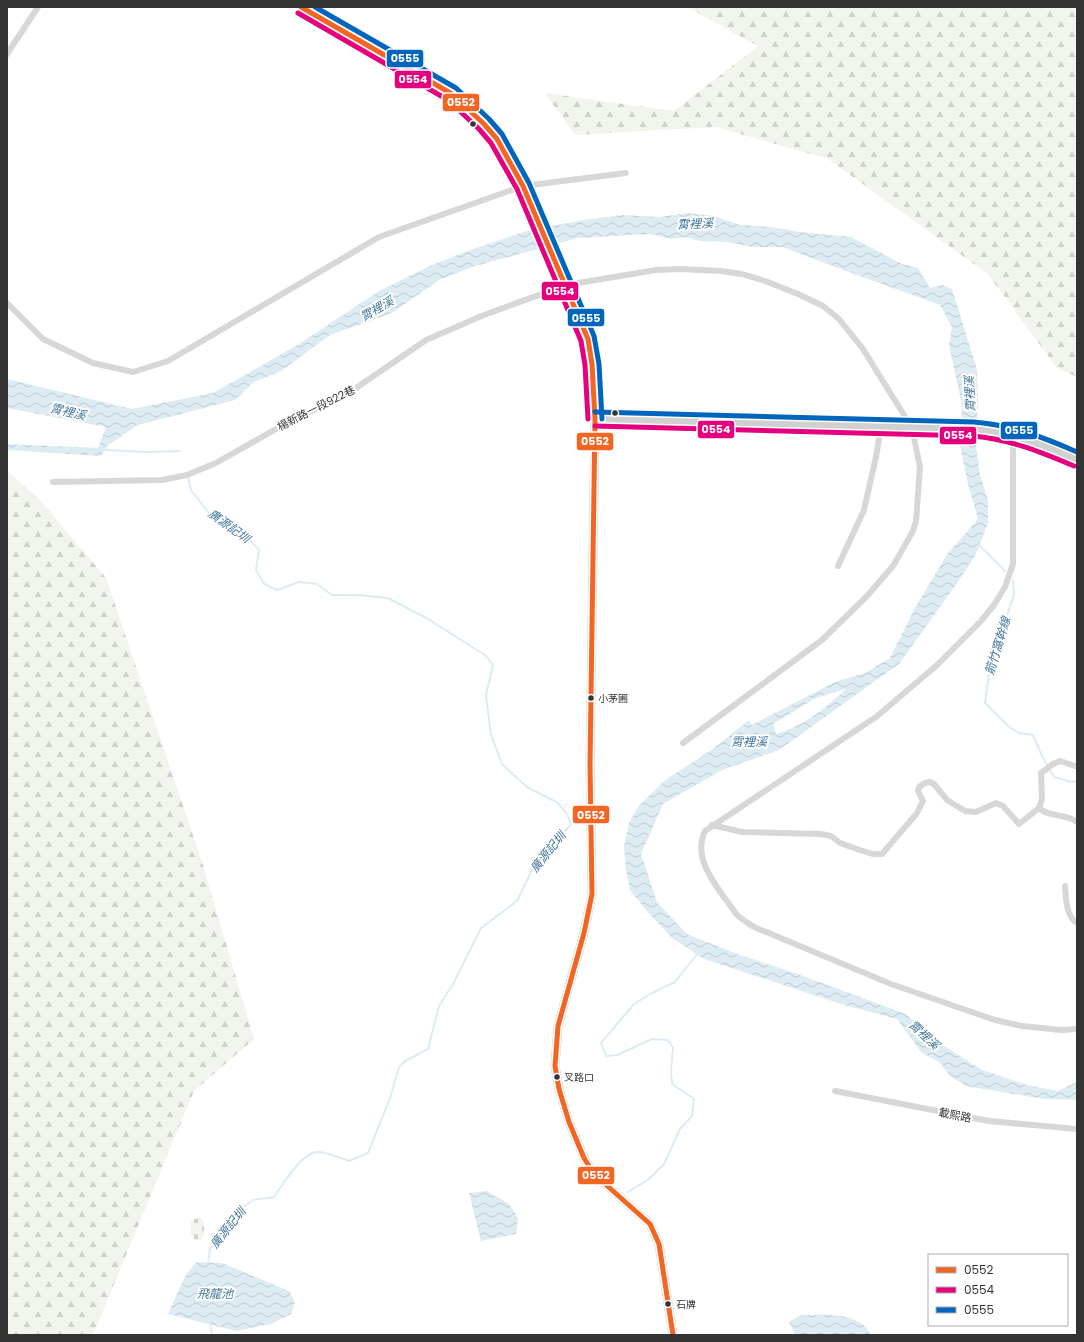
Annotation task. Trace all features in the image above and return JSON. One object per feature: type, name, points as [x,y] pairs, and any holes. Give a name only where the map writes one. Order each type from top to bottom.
[{"type":"main road","points":[[301,7],[452,94],[484,124],[497,139],[523,186],[588,339],[592,364],[595,419],[590,765],[592,894],[582,940],[558,1026],[555,1066],[559,1089],[569,1122],[584,1158],[594,1174],[650,1224],[659,1244],[673,1335]]},
{"type":"main road","points":[[595,419],[796,423],[988,430],[1013,435],[1077,460]]},
{"type":"street","points":[[7,54],[38,7]]},
{"type":"street","points":[[7,304],[43,339],[94,363],[133,372],[168,361],[379,237],[523,186],[626,173]]},
{"type":"street","name":"楊新路一段922巷","points":[[53,482],[162,480],[187,475],[216,463],[290,421],[346,395],[426,340],[484,315],[566,285],[656,270],[680,269],[721,271],[742,274],[766,281],[823,306],[839,319],[863,349],[912,428]]},
{"type":"street","points":[[838,566],[864,510],[881,427]]},
{"type":"street","points":[[683,743],[822,640],[867,596],[893,566],[913,531],[916,521],[920,467],[912,428]]},
{"type":"street","points":[[1013,435],[1013,564],[1005,587],[990,610],[936,666],[876,717],[712,825],[705,831],[701,840],[701,854],[704,866],[714,883],[737,914],[754,927],[891,984],[995,1020],[1022,1026],[1061,1030],[1077,1029]]},
{"type":"street","points":[[712,825],[742,832],[821,834],[831,836],[840,843],[860,850],[873,854],[882,854],[917,813],[923,801],[918,791],[919,787],[925,783],[930,782],[934,784],[947,800],[965,811],[976,812],[996,802],[1003,806],[1019,824],[1039,808],[1042,799],[1041,773],[1053,764],[1060,761],[1075,766]]},
{"type":"street","points":[[1039,808],[1045,813],[1068,817],[1077,822]]},
{"type":"street","points":[[1065,886],[1066,902],[1071,918],[1077,923]]},
{"type":"street","name":"載熙路","points":[[835,1091],[989,1121],[1077,1129]]},
{"type":"green space","points":[[687,7],[1077,7],[1077,377],[1057,368],[988,274],[828,159],[716,127],[575,135],[545,93],[674,111],[758,46]]},
{"type":"green space","points":[[7,471],[41,501],[106,578],[202,862],[254,1039],[194,1091],[93,1335],[7,1335]]},
{"type":"green space","points":[[200,1217],[204,1222],[204,1233],[201,1240],[194,1240],[191,1234],[191,1221]]},
{"type":"water","name":"霄裡溪","points":[[688,213],[714,216],[740,225],[772,227],[800,232],[851,237],[902,264],[918,268],[930,288],[943,285],[952,289],[977,369],[978,400],[976,446],[980,475],[988,500],[988,523],[975,556],[899,664],[779,750],[722,770],[663,804],[641,854],[657,902],[687,934],[737,954],[792,972],[906,1014],[938,1042],[982,1070],[1027,1085],[1058,1091],[1077,1082],[1077,1089],[1074,1091],[1077,1091],[1077,1100],[1044,1099],[966,1086],[950,1076],[940,1063],[921,1052],[897,1019],[844,1005],[704,959],[672,938],[646,910],[630,890],[626,869],[624,846],[629,823],[638,807],[664,781],[710,751],[749,720],[752,725],[837,681],[865,673],[890,658],[916,606],[948,553],[978,519],[968,484],[960,445],[962,405],[949,345],[952,327],[940,305],[782,247],[752,247],[727,242],[700,241],[686,237],[671,239],[650,234],[578,238],[472,267],[439,280],[392,313],[330,335],[281,371],[254,382],[235,400],[138,425],[107,446],[101,456],[7,450],[7,444],[98,448],[106,427],[7,408],[7,379],[132,409],[213,393],[299,344],[379,291],[430,266],[470,250],[527,231],[583,220],[622,215],[659,217]],"holes":[[[846,689],[814,716],[796,726],[776,734],[773,724],[816,698]]]},
{"type":"water","points":[[487,1191],[509,1204],[518,1218],[516,1234],[481,1241],[469,1193]]},
{"type":"water","name":"飛龍池","points":[[197,1262],[222,1263],[289,1291],[295,1302],[291,1314],[271,1324],[237,1331],[168,1314],[186,1274]]},
{"type":"water","points":[[801,1315],[829,1315],[848,1318],[857,1321],[870,1333],[869,1335],[795,1335],[789,1322]]},
{"type":"waterway","name":"廣源記圳","points":[[105,450],[146,452],[180,451]]},
{"type":"waterway","name":"廣源記圳","points":[[188,477],[191,490],[208,512],[246,536],[259,550],[256,570],[264,584],[277,590],[299,582],[317,584],[332,595],[358,595],[388,598],[428,619],[485,655],[493,665],[486,695],[491,735],[502,764],[527,787],[558,803],[567,814],[571,824],[532,870],[517,901],[481,928],[453,984],[439,1006],[428,1049],[405,1061],[399,1067],[390,1098],[368,1153],[349,1161],[332,1155],[316,1152],[304,1158],[292,1171],[274,1197],[253,1200],[239,1211],[210,1249],[208,1263]]},
{"type":"waterway","name":"箭竹窩幹線","points":[[978,544],[1005,571]]},
{"type":"waterway","name":"箭竹窩幹線","points":[[1013,580],[1014,594],[989,674],[985,703],[1008,726],[1019,733],[1033,735],[1041,754],[1054,777],[1072,782],[1077,781]]},
{"type":"waterway","points":[[628,1192],[649,1179],[664,1164],[680,1129],[692,1116],[694,1099],[672,1084],[671,1070],[673,1048],[668,1040],[652,1039],[617,1055],[606,1056],[601,1043],[634,1004],[675,982],[698,953]]},
{"type":"waterway","name":"廣源記圳","points":[[210,1323],[212,1334],[210,1335]]},
{"type":"transit line","name":"0552","points":[[301,7],[452,94],[484,124],[497,139],[523,186],[588,339],[592,364],[595,419],[590,765],[592,894],[584,933],[558,1026],[555,1066],[559,1089],[569,1122],[584,1158],[594,1174],[650,1224],[659,1244],[673,1335]]},
{"type":"transit line","name":"0555","points":[[315,7],[456,88],[489,119],[502,134],[529,183],[594,336],[599,364],[602,419]]},
{"type":"transit line","name":"0554","points":[[298,13],[448,100],[479,129],[491,143],[517,189],[581,341],[585,365],[588,419]]},
{"type":"transit line","name":"0555","points":[[595,412],[974,422],[1027,432],[1077,452]]},
{"type":"transit line","name":"0554","points":[[595,426],[973,436],[1012,443],[1074,466]]},
{"type":"place","name":"小茅圃","points":[[591,698]]},
{"type":"place","name":"叉路口","points":[[557,1077]]},
{"type":"place","name":"石牌","points":[[668,1304]]}]
